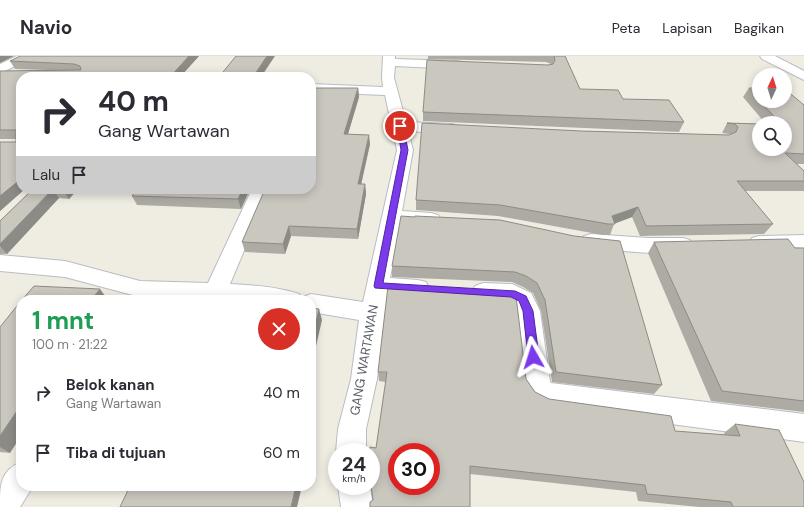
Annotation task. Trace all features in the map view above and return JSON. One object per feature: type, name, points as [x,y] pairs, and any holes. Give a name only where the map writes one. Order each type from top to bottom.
[{"type":"street","points":[[0,69],[27,56]]},
{"type":"street","points":[[766,56],[804,76]]},
{"type":"street","points":[[388,59],[471,65]]},
{"type":"street","name":"GANG WARTAWAN","points":[[351,443],[352,429],[364,379],[372,313],[405,150],[388,78],[388,59]]},
{"type":"street","points":[[0,73],[16,74]]},
{"type":"street","points":[[316,88],[392,91]]},
{"type":"street","points":[[400,126],[470,130]]},
{"type":"street","points":[[216,291],[259,194]]},
{"type":"street","points":[[392,217],[452,220]]},
{"type":"street","points":[[576,239],[602,243],[648,246],[704,245]]},
{"type":"street","points":[[743,244],[804,242]]},
{"type":"street","points":[[0,263],[65,268],[136,294],[216,291],[257,295]]},
{"type":"street","points":[[378,286],[512,293],[523,299],[528,311],[537,388],[544,395],[804,428]]},
{"type":"street","points":[[316,304],[372,313]]},
{"type":"street","points":[[2,507],[16,485]]},
{"type":"street","points":[[355,495],[357,507]]},
{"type":"building","points":[[20,56],[189,56],[175,72],[16,72],[16,130],[0,130],[0,71],[81,70],[80,66],[74,64],[10,61]]},
{"type":"building","points":[[236,56],[267,56],[256,72],[223,72]]},
{"type":"building","points":[[554,56],[565,56],[580,89],[618,90],[623,99],[669,100],[684,122],[423,112],[427,60],[548,65],[553,64],[555,60]]},
{"type":"building","points":[[316,88],[358,88],[344,134],[369,135],[358,184],[365,184],[357,229],[289,226],[283,244],[242,242],[263,194],[316,194]]},
{"type":"building","points":[[792,95],[804,105],[804,154],[792,153],[792,116],[774,116],[766,108],[792,108]]},
{"type":"building","points":[[422,123],[581,131],[729,135],[736,132],[738,127],[735,124],[727,123],[752,124],[752,156],[788,156],[804,171],[804,181],[737,181],[773,224],[646,226],[638,207],[612,216],[615,224],[608,224],[500,205],[416,200]]},
{"type":"building","points":[[0,142],[16,142],[16,183],[0,196]]},
{"type":"building","points":[[28,194],[48,194],[0,244],[0,221]]},
{"type":"building","points":[[133,194],[240,194],[238,199],[132,196]]},
{"type":"building","points":[[401,216],[500,220],[574,236],[620,241],[662,385],[556,372],[545,300],[537,283],[526,276],[515,272],[392,266]]},
{"type":"building","points":[[788,239],[795,248],[804,248],[804,401],[722,391],[654,242]]},
{"type":"building","points":[[34,286],[100,289],[95,295],[26,295]]},
{"type":"building","points":[[388,286],[510,292],[516,296],[526,379],[535,392],[549,399],[671,416],[675,431],[740,436],[735,424],[779,430],[804,482],[804,507],[733,507],[731,502],[647,494],[645,485],[470,466],[470,507],[370,507],[370,502],[373,500],[372,495],[380,495],[380,443],[377,443],[387,372],[378,372]]},
{"type":"building","points":[[16,307],[16,412],[0,436],[0,327]]},
{"type":"building","points":[[316,309],[319,309],[316,322]]},
{"type":"building","points":[[128,491],[295,491],[291,507],[120,507]]},
{"type":"route","points":[[400,126],[405,150],[378,286],[512,293],[523,299],[528,311],[533,357]]}]
